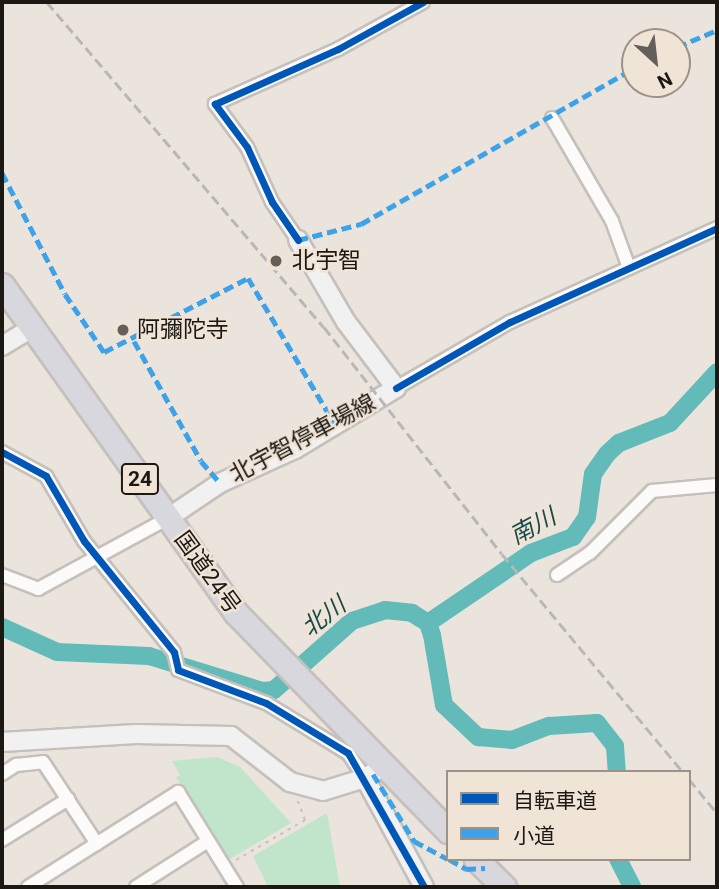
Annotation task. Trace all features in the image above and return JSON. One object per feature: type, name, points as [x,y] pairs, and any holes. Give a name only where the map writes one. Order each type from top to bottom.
[{"type":"highway","name":"国道24号","points":[[2,285],[236,613],[446,829]]},
{"type":"highway","points":[[478,861],[504,887]]},
{"type":"street","points":[[298,240],[272,202],[247,147],[215,104],[338,49],[423,2]]},
{"type":"street","points":[[552,118],[612,221],[629,268]]},
{"type":"street","points":[[396,388],[510,322],[717,228]]},
{"type":"street","name":"北宇智停車場線","points":[[168,518],[220,483],[295,449],[396,388],[346,322],[298,240]]},
{"type":"street","points":[[2,346],[32,328]]},
{"type":"street","points":[[2,452],[46,476],[83,541],[99,557],[174,652],[178,670],[266,703],[348,753],[365,778],[424,887]]},
{"type":"street","points":[[557,575],[590,553],[652,491],[717,485]]},
{"type":"street","points":[[2,575],[38,589],[168,518]]},
{"type":"street","points":[[2,743],[207,733],[247,743],[290,782],[323,792],[365,778],[385,765]]},
{"type":"street","points":[[2,774],[16,765],[43,762],[97,844]]},
{"type":"street","points":[[28,887],[178,792],[237,887]]},
{"type":"street","points":[[2,840],[68,799]]},
{"type":"street","points":[[136,887],[208,841]]},
{"type":"path","points":[[224,867],[305,820],[290,782]]},
{"type":"green space","points":[[217,757],[240,767],[291,823],[226,861],[176,777],[180,775],[172,761]]},
{"type":"green space","points":[[327,813],[340,887],[268,887],[253,856]]},
{"type":"waterway","name":"南川","points":[[428,623],[531,553],[573,537],[587,517],[593,474],[607,454],[619,443],[670,423],[717,372]]},
{"type":"waterway","name":"北川","points":[[2,627],[57,652],[149,656],[263,691],[274,690],[352,621],[385,610],[412,613],[428,623],[444,705],[478,737],[512,740],[549,726],[597,723],[615,746],[617,770]]},
{"type":"waterway","name":"北川","points":[[619,861],[632,887]]},
{"type":"railway","points":[[47,2],[324,327],[502,554],[681,770]]},
{"type":"railway","points":[[691,781],[717,813]]},
{"type":"marked path","points":[[691,41],[717,30]]},
{"type":"marked path","points":[[298,240],[361,224],[621,76]]},
{"type":"marked path","points":[[2,173],[65,294],[104,352],[248,278],[336,426]]},
{"type":"marked path","points":[[134,341],[201,461],[220,483]]},
{"type":"marked path","points":[[373,774],[414,841],[446,858]]},
{"type":"marked path","points":[[452,861],[466,869],[485,868]]},
{"type":"cycle path","points":[[298,240],[272,202],[247,147],[215,104],[338,49],[423,2]]},
{"type":"cycle path","points":[[396,388],[510,322],[717,228]]},
{"type":"cycle path","points":[[2,452],[46,476],[84,541],[174,652],[178,670],[266,703],[348,753],[424,887]]},
{"type":"place","name":"北宇智","points":[[276,261]]},
{"type":"place","name":"阿彌陀寺","points":[[123,330]]}]
